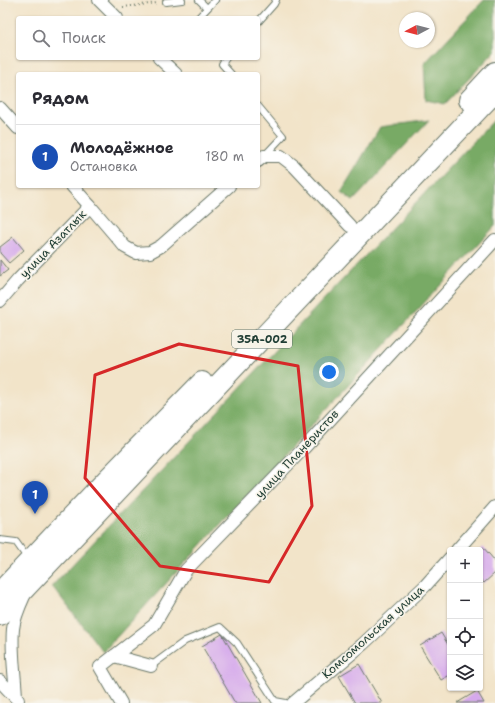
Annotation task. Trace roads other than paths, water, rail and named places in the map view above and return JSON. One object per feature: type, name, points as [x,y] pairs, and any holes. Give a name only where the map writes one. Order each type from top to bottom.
[{"type":"main road","name":"35А-002","points":[[0,592],[106,480],[194,391],[495,72]]},
{"type":"main road","name":"35А-002","points":[[0,615],[495,92]]},
{"type":"street","points":[[98,0],[115,16]]},
{"type":"street","points":[[162,60],[174,72]]},
{"type":"street","points":[[0,108],[16,126]]},
{"type":"street","points":[[260,156],[281,156],[290,163],[350,226]]},
{"type":"street","points":[[74,188],[125,247],[136,253],[150,252],[161,246],[227,188]]},
{"type":"street","name":"улица Азатлык","points":[[0,301],[18,280],[90,206]]},
{"type":"street","name":"улица Планеристов","points":[[122,703],[100,667],[154,625],[186,570],[304,448],[495,240]]},
{"type":"street","points":[[460,547],[495,506]]},
{"type":"street","name":"Комсомольская улица","points":[[293,703],[364,644],[425,586],[447,561]]},
{"type":"street","points":[[18,700],[13,628],[17,610],[28,586]]},
{"type":"street","points":[[114,656],[151,666]]},
{"type":"street","points":[[0,681],[18,700]]},
{"type":"street","points":[[0,690],[18,700]]},
{"type":"lane","points":[[166,2],[182,0]]},
{"type":"lane","points":[[199,0],[207,8]]},
{"type":"lane","points":[[200,16],[215,0]]},
{"type":"lane","points":[[260,20],[276,0]]},
{"type":"lane","points":[[225,60],[222,64],[229,72]]},
{"type":"lane","points":[[260,108],[283,136],[260,156]]},
{"type":"lane","points":[[0,540],[16,542],[30,562]]},
{"type":"lane","points":[[151,666],[185,641],[220,627],[237,643],[274,701],[286,703]]},
{"type":"place","name":"Молодёжное","points":[[35,514]]}]
